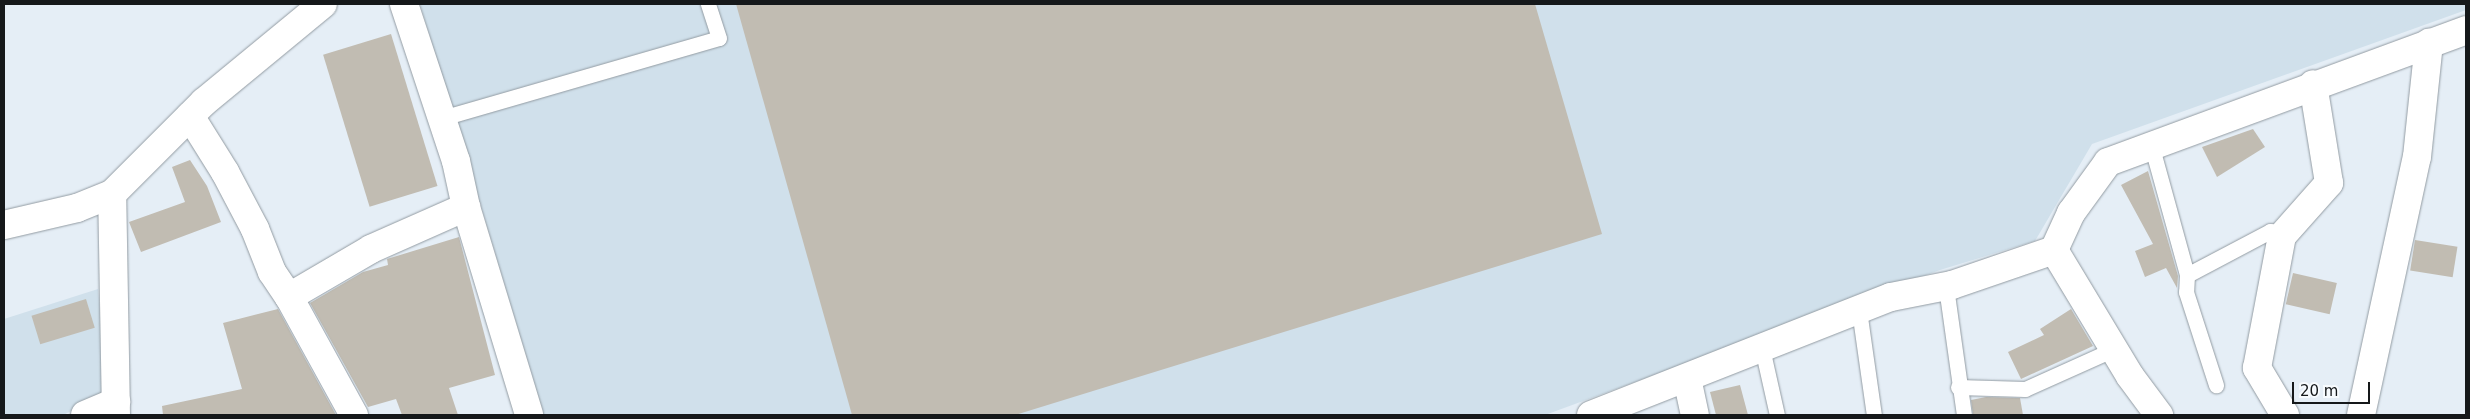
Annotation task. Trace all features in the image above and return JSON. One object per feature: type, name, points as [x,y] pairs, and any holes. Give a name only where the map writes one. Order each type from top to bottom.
[{"type":"street","points":[[4,225],[77,208],[112,194],[190,116],[323,4]]},
{"type":"street","points":[[404,4],[442,118],[466,207],[529,415]]},
{"type":"street","points":[[1591,415],[1891,297],[1946,287],[2054,250],[2071,213],[2108,162],[2150,144],[2466,30]]},
{"type":"street","points":[[2361,415],[2417,156],[2429,43]]},
{"type":"street","points":[[2285,415],[2258,368],[2282,236],[2329,183],[2313,84]]},
{"type":"street","points":[[190,116],[225,172],[255,228],[272,272],[289,297],[354,415]]},
{"type":"street","points":[[85,415],[116,409],[112,194]]},
{"type":"street","points":[[289,297],[372,249],[466,207]]},
{"type":"street","points":[[2054,250],[2114,349],[2159,415]]},
{"type":"street","points":[[1687,378],[1695,415]]},
{"type":"lane","points":[[442,118],[719,38],[708,4]]},
{"type":"lane","points":[[2150,144],[2187,275],[2186,292],[2216,385]]},
{"type":"lane","points":[[2187,275],[2270,231],[2282,236]]},
{"type":"lane","points":[[1946,287],[1958,387],[1964,415]]},
{"type":"lane","points":[[1859,310],[1874,415]]},
{"type":"lane","points":[[1762,348],[1777,415]]},
{"type":"lane","points":[[1958,387],[2024,389],[2114,349]]},
{"type":"shaded area","points":[[420,4],[2466,4],[2466,10],[2092,144],[2035,241],[1940,270],[1545,415],[544,415]]},
{"type":"shaded area","points":[[98,289],[107,394],[63,415],[4,415],[4,319]]},
{"type":"building","points":[[736,4],[1535,4],[1602,234],[1015,415],[852,415]]},
{"type":"building","points":[[391,34],[437,186],[370,207],[323,55]]},
{"type":"building","points":[[2253,129],[2265,147],[2217,177],[2202,147]]},
{"type":"building","points":[[190,160],[207,186],[221,222],[141,252],[129,222],[185,202],[172,167]]},
{"type":"building","points":[[2148,171],[2178,276],[2177,288],[2166,268],[2145,277],[2135,251],[2153,244],[2121,185]]},
{"type":"building","points":[[459,237],[495,375],[449,388],[458,415],[402,415],[396,399],[368,407],[310,303],[363,272],[388,265],[387,259]]},
{"type":"building","points":[[2415,240],[2457,247],[2453,277],[2410,271]]},
{"type":"building","points":[[2293,273],[2337,283],[2330,314],[2286,304]]},
{"type":"building","points":[[86,299],[95,328],[40,344],[31,316]]},
{"type":"building","points":[[278,309],[336,415],[163,415],[162,406],[242,389],[223,323]]},
{"type":"building","points":[[2071,309],[2093,346],[2021,379],[2008,352],[2044,335],[2040,329]]},
{"type":"building","points":[[1740,385],[1748,415],[1716,415],[1710,392]]},
{"type":"building","points":[[1986,397],[2020,398],[2023,415],[1973,415],[1971,400]]}]
